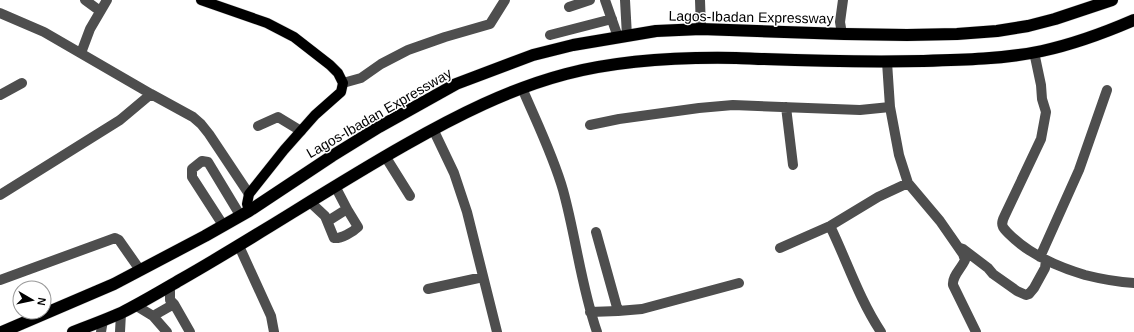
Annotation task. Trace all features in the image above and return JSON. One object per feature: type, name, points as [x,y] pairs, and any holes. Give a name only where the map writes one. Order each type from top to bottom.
[{"type":"highway","name":"Lagos-Ibadan Expressway","points":[[2,332],[114,284],[224,225],[352,143],[420,103],[456,84],[533,56],[573,45],[656,31],[701,29],[842,34],[950,34],[997,31],[1028,26],[1055,19],[1112,0]]},
{"type":"highway","points":[[73,332],[102,326],[121,313],[239,246],[385,156],[476,106],[522,88],[567,74],[617,64],[666,59],[737,58],[887,62],[1001,57],[1034,52],[1075,43],[1134,20]]},
{"type":"main road","points":[[200,0],[267,23],[294,37],[330,64],[338,73],[343,83],[341,92],[315,115],[284,150],[249,194],[244,213]]},
{"type":"street","points":[[85,0],[100,10]]},
{"type":"street","points":[[81,53],[90,29],[107,0]]},
{"type":"street","points":[[343,83],[361,78],[381,64],[408,50],[445,36],[490,24],[505,0]]},
{"type":"street","points":[[569,7],[590,0]]},
{"type":"street","points":[[605,0],[612,19],[622,37]]},
{"type":"street","points":[[622,37],[625,0]]},
{"type":"street","points":[[700,0],[701,29]]},
{"type":"street","points":[[842,34],[840,22],[843,0]]},
{"type":"street","points":[[0,12],[44,32],[150,94],[193,117],[201,124],[249,194]]},
{"type":"street","points":[[550,35],[612,19]]},
{"type":"street","points":[[1034,52],[1041,85],[1042,99],[1046,112],[1041,139],[1002,222],[1003,228],[1015,240],[1043,258],[1084,274],[1112,281],[1134,283]]},
{"type":"street","points":[[887,62],[890,107],[899,155],[908,183],[940,221],[965,260],[953,279],[952,285],[976,332]]},
{"type":"street","points":[[0,95],[22,83]]},
{"type":"street","points":[[522,88],[563,189],[590,312],[597,332]]},
{"type":"street","points":[[958,248],[963,249],[988,268],[993,274],[1018,291],[1026,295],[1029,294],[1045,268],[1043,258],[1076,177],[1107,90]]},
{"type":"street","points":[[0,195],[120,120],[150,94]]},
{"type":"street","points":[[590,125],[619,119],[699,108],[734,105],[860,110],[890,107]]},
{"type":"street","points":[[786,107],[793,165]]},
{"type":"street","points":[[258,126],[278,117],[301,131]]},
{"type":"street","points":[[433,129],[454,173],[467,212],[482,277],[497,332]]},
{"type":"street","points":[[385,156],[410,196]]},
{"type":"street","points":[[224,225],[192,177],[192,169],[202,161],[208,162],[244,213]]},
{"type":"street","points":[[780,248],[830,226],[878,197],[908,183]]},
{"type":"street","points":[[310,202],[322,212],[328,221],[332,236],[335,238],[355,230],[358,227],[346,209],[335,186]]},
{"type":"street","points":[[328,221],[346,209]]},
{"type":"street","points":[[830,226],[856,288],[881,332]]},
{"type":"street","points":[[596,232],[618,311]]},
{"type":"street","points":[[0,280],[115,238],[119,240],[140,270]]},
{"type":"street","points":[[239,246],[271,316],[274,332]]},
{"type":"street","points":[[428,289],[482,277]]},
{"type":"street","points":[[590,312],[642,309],[739,283]]},
{"type":"street","points":[[170,286],[170,300],[174,304],[190,332]]},
{"type":"street","points":[[153,316],[174,304]]},
{"type":"street","points":[[135,305],[153,316],[167,332]]},
{"type":"street","points":[[120,332],[121,313]]}]
